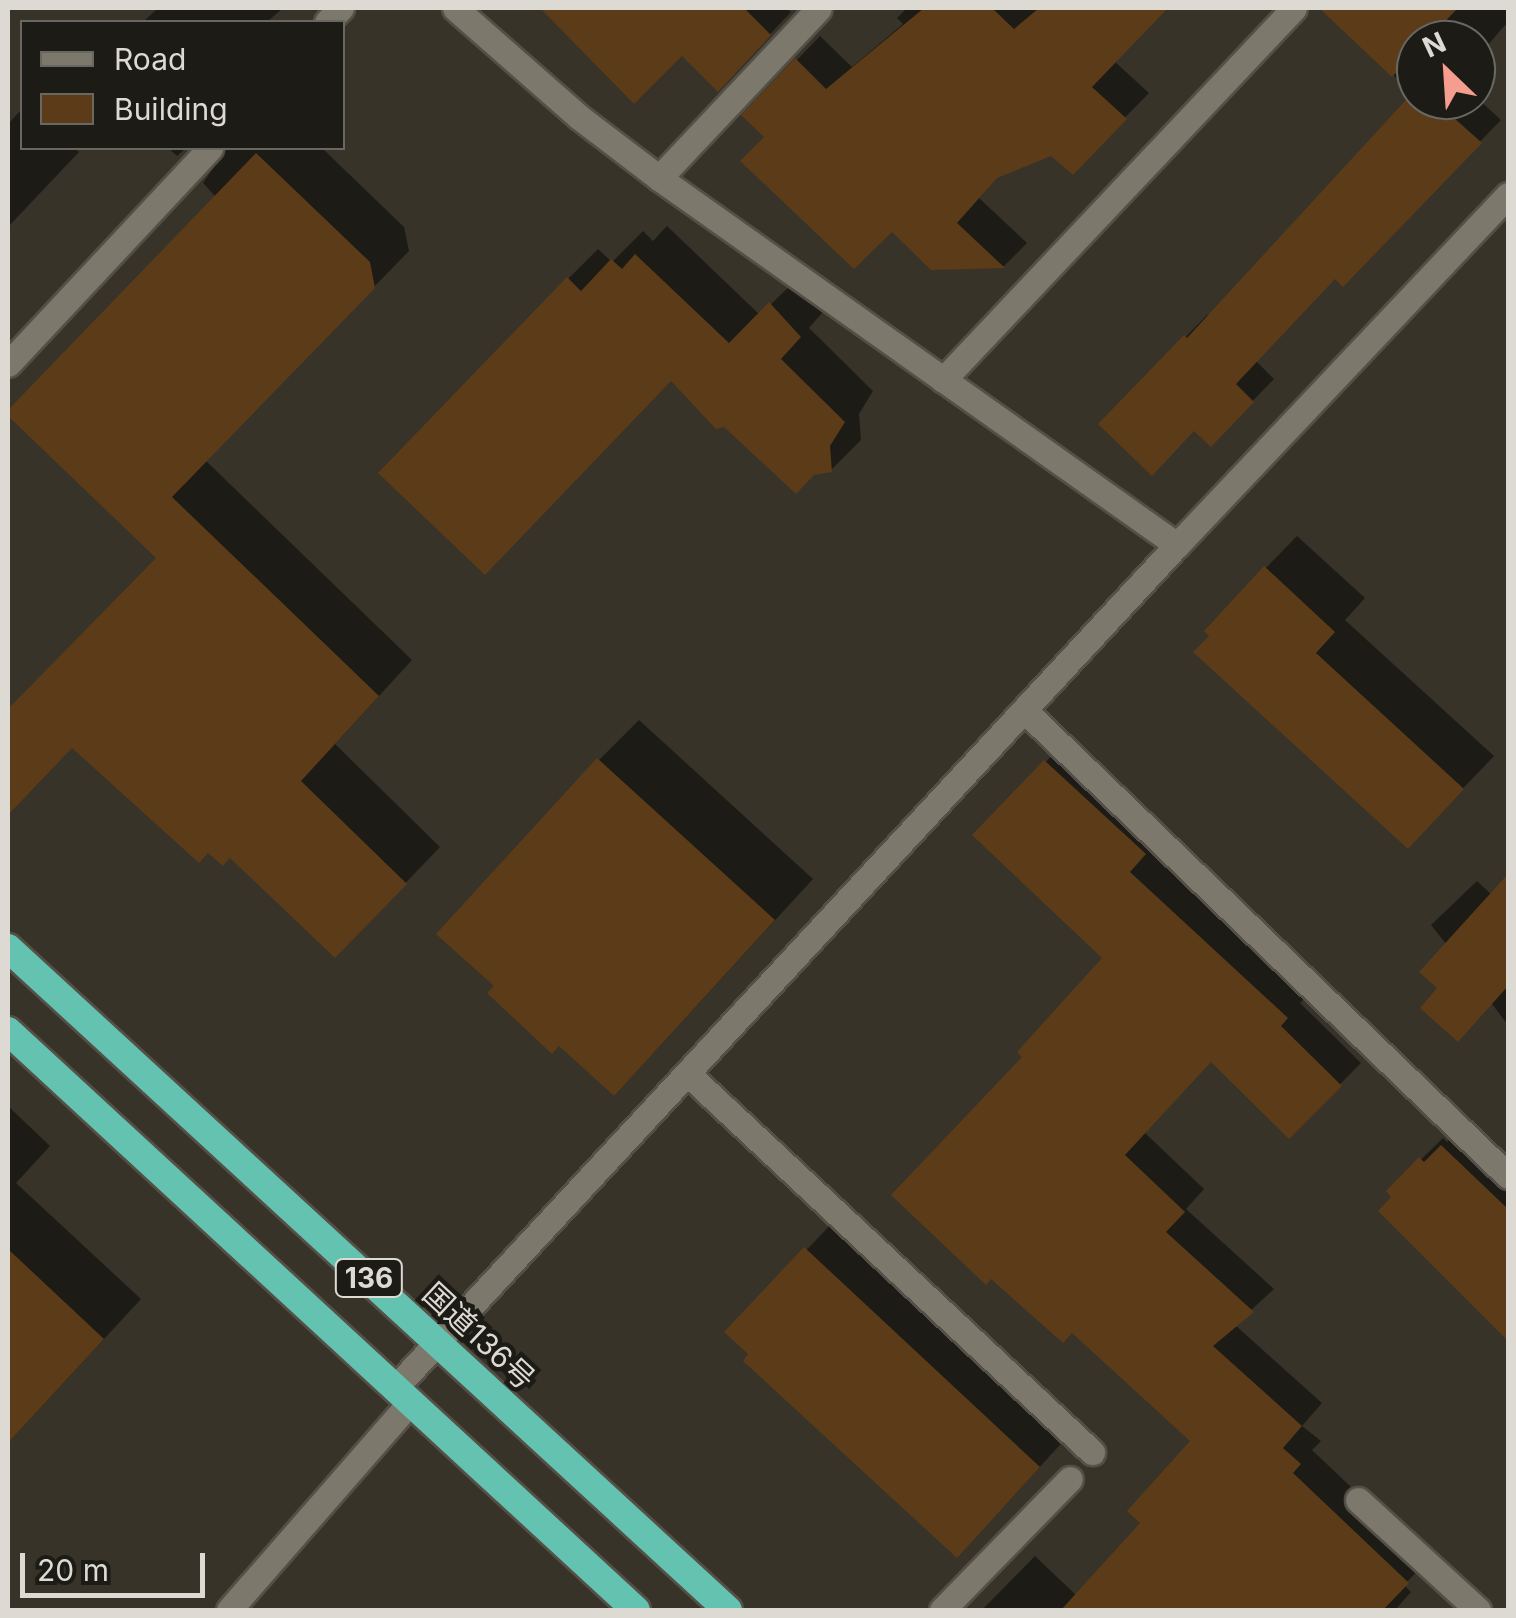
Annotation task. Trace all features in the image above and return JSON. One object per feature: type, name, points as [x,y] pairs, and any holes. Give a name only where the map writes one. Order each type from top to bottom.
[{"type":"highway","name":"国道136号","points":[[8,948],[728,1610]]},
{"type":"highway","name":"136","points":[[8,1031],[636,1610]]},
{"type":"street","points":[[455,8],[579,117],[658,178],[1177,545]]},
{"type":"street","points":[[658,178],[819,8]]},
{"type":"street","points":[[943,380],[1294,8]]},
{"type":"street","points":[[8,364],[208,150]]},
{"type":"street","points":[[229,1610],[402,1397],[438,1342],[1177,545],[1508,195]]},
{"type":"street","points":[[1024,710],[1508,1176]]},
{"type":"street","points":[[687,1073],[1092,1452]]},
{"type":"street","points":[[942,1610],[1070,1480]]},
{"type":"street","points":[[1358,1500],[1478,1610]]},
{"type":"building","points":[[540,8],[744,8],[771,35],[718,92],[682,56],[634,104]]},
{"type":"building","points":[[924,8],[992,8],[1014,29],[1039,8],[1168,8],[1092,87],[1127,119],[1073,175],[1051,156],[997,178],[957,223],[1005,268],[931,270],[892,232],[854,269],[740,161],[764,137],[741,115],[795,58],[826,89]]},
{"type":"building","points":[[1319,8],[1458,8],[1446,20],[1396,20],[1396,73],[1392,77]]},
{"type":"building","points":[[1396,111],[1396,120],[1456,120],[1482,143],[1343,287],[1335,279],[1236,384],[1254,402],[1211,447],[1194,431],[1152,476],[1098,424],[1184,335],[1187,338]]},
{"type":"building","points":[[256,153],[370,262],[375,288],[172,497],[379,696],[301,781],[407,884],[335,958],[230,858],[223,866],[208,853],[199,863],[72,748],[8,815],[8,709],[156,558],[8,416],[8,410]]},
{"type":"building","points":[[635,254],[729,343],[769,302],[801,337],[781,359],[845,422],[830,446],[832,472],[814,475],[796,494],[724,427],[716,429],[671,381],[485,575],[378,473],[567,277],[581,291],[611,259],[622,269]]},
{"type":"building","points":[[1264,566],[1335,632],[1316,653],[1464,789],[1408,849],[1193,652],[1209,636],[1204,631]]},
{"type":"building","points":[[597,758],[775,920],[614,1096],[559,1046],[552,1054],[487,993],[494,986],[436,934]]},
{"type":"building","points":[[1044,760],[1146,854],[1130,872],[1288,1018],[1281,1026],[1342,1086],[1289,1139],[1211,1062],[1125,1155],[1185,1212],[1166,1232],[1254,1312],[1213,1346],[1302,1426],[1283,1448],[1301,1464],[1293,1473],[1409,1583],[1383,1610],[1061,1610],[1140,1523],[1127,1511],[1190,1441],[1072,1333],[1063,1343],[991,1279],[986,1285],[891,1195],[1022,1057],[1017,1052],[1102,958],[972,835]]},
{"type":"building","points":[[1508,874],[1508,986],[1458,1042],[1420,1008],[1437,988],[1419,972]]},
{"type":"building","points":[[1441,1145],[1508,1209],[1508,1341],[1378,1211],[1391,1197],[1386,1191],[1419,1157],[1424,1162]]},
{"type":"building","points":[[804,1247],[1040,1467],[957,1558],[743,1361],[748,1354],[724,1332]]},
{"type":"building","points":[[8,1249],[104,1339],[8,1443]]}]
